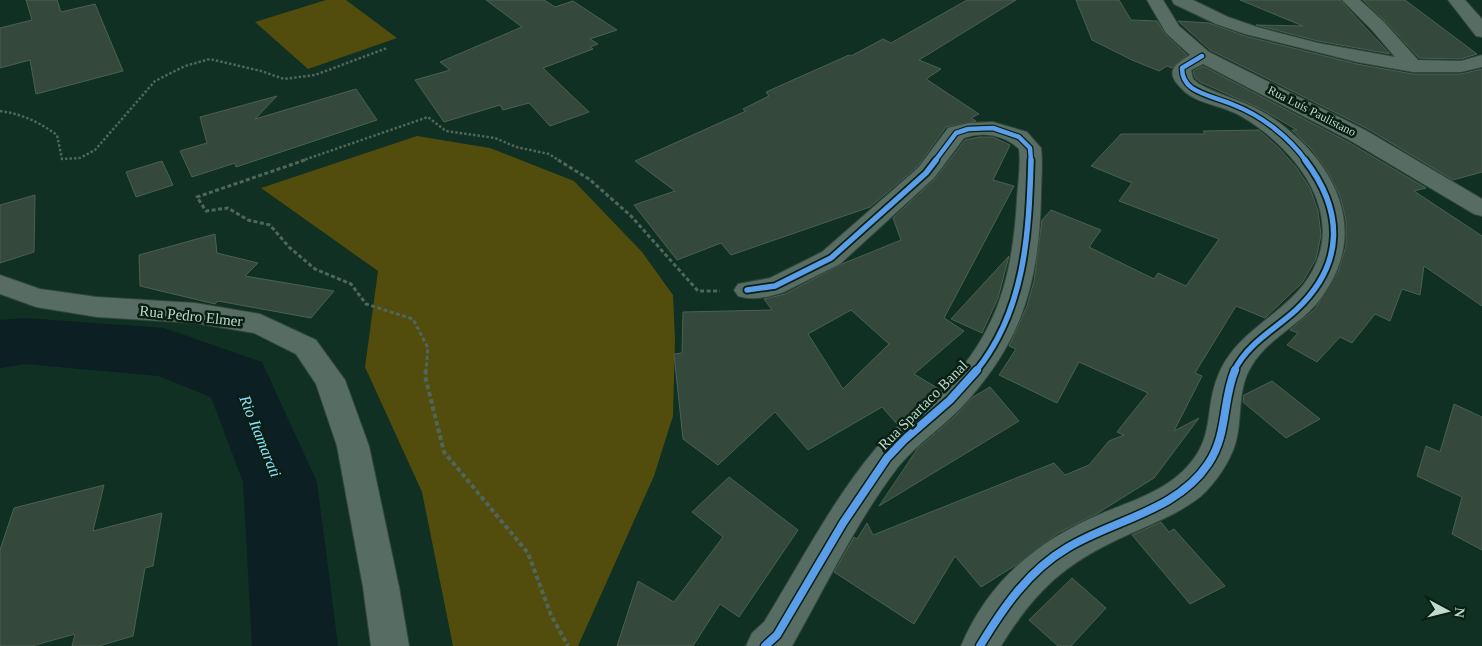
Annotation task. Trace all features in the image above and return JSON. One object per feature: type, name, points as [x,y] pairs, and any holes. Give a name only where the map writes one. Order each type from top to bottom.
[{"type":"street","name":"Rua Luís Paulistano","points":[[1155,0],[1172,29],[1202,56],[1360,136],[1482,209]]},
{"type":"street","points":[[1180,0],[1228,23],[1341,52],[1413,66],[1454,68],[1473,66],[1482,61]]},
{"type":"street","points":[[1350,0],[1377,25],[1413,66]]},
{"type":"street","points":[[1456,0],[1482,32]]},
{"type":"street","points":[[980,646],[1012,599],[1031,576],[1058,553],[1106,528],[1158,506],[1189,486],[1208,466],[1221,438],[1229,381],[1243,356],[1264,335],[1288,318],[1306,299],[1324,275],[1332,252],[1334,224],[1329,199],[1317,177],[1301,154],[1281,134],[1263,120],[1244,109],[1194,89],[1186,83],[1181,75],[1182,68],[1202,56]]},
{"type":"street","name":"Rua Spartaco Banal","points":[[747,290],[775,286],[831,258],[926,173],[956,134],[968,129],[993,128],[1019,136],[1030,148],[1026,256],[1015,303],[1002,332],[985,360],[958,392],[888,456],[858,498],[777,635],[765,646]]},
{"type":"street","name":"Rua Pedro Elmer","points":[[0,284],[45,299],[97,307],[195,313],[260,324],[306,347],[330,380],[353,446],[390,646]]},
{"type":"path","points":[[0,111],[34,118],[57,135],[62,159],[72,160],[84,157],[95,150],[154,81],[185,66],[210,59],[261,70],[284,79],[315,75],[386,48]]},
{"type":"path","points":[[568,646],[551,615],[528,553],[444,452],[425,376],[428,348],[413,319],[366,304],[351,284],[315,270],[289,247],[270,225],[248,220],[228,208],[206,211],[197,197],[428,117],[446,131],[495,138],[516,147],[549,154],[590,179],[631,216],[698,291],[747,290]]},
{"type":"shaded area","points":[[326,0],[346,0],[397,38],[308,69],[255,22]]},
{"type":"shaded area","points":[[417,136],[490,148],[574,181],[642,252],[673,295],[675,340],[673,416],[654,476],[578,646],[453,646],[422,492],[365,367],[378,271],[261,188]]},
{"type":"building","points":[[26,0],[57,0],[61,12],[95,4],[123,71],[36,94],[30,60],[0,68],[0,28],[32,20]]},
{"type":"building","points":[[486,0],[544,0],[555,7],[573,1],[617,30],[590,39],[598,44],[590,47],[593,49],[543,68],[589,112],[550,126],[529,103],[503,110],[500,105],[444,122],[415,80],[450,70],[440,62],[522,27]]},
{"type":"building","points":[[967,0],[1016,0],[919,60],[941,69],[926,79],[979,114],[971,118],[976,121],[946,127],[917,167],[870,207],[731,255],[721,243],[677,260],[634,205],[675,191],[635,161],[746,111],[743,109],[769,96],[766,92],[849,55],[851,56],[883,39],[891,43]]},
{"type":"building","points":[[1076,0],[1119,0],[1131,20],[1157,21],[1165,34],[1187,55],[1172,68],[1167,66],[1159,71],[1132,60],[1092,40]]},
{"type":"building","points":[[1240,0],[1340,0],[1390,54],[1318,41],[1256,25],[1303,26]]},
{"type":"building","points":[[1363,0],[1405,0],[1477,54],[1461,59],[1419,58]]},
{"type":"building","points":[[1178,21],[1209,23],[1245,36],[1357,64],[1413,74],[1461,74],[1482,69],[1482,172],[1453,180],[1368,129],[1210,50]]},
{"type":"building","points":[[1203,66],[1350,143],[1426,188],[1414,191],[1482,236],[1482,306],[1424,266],[1420,295],[1402,289],[1390,321],[1375,314],[1352,343],[1340,337],[1317,362],[1287,345],[1298,333],[1290,330],[1315,309],[1338,272],[1346,246],[1346,220],[1340,196],[1328,172],[1312,150],[1292,130],[1297,130],[1261,109],[1200,82],[1195,78],[1193,71]]},
{"type":"building","points":[[356,89],[377,120],[236,167],[235,163],[192,177],[180,151],[207,143],[200,117],[277,96],[255,119]]},
{"type":"building","points":[[1259,130],[1296,167],[1310,188],[1318,211],[1321,235],[1316,259],[1302,283],[1265,318],[1236,306],[1195,373],[1202,376],[1174,431],[1199,418],[1154,478],[1098,513],[1058,533],[1016,565],[981,587],[955,556],[914,624],[834,572],[854,537],[857,539],[867,523],[873,535],[1054,463],[1065,475],[1089,465],[1109,441],[1124,435],[1117,432],[1148,393],[1079,362],[1057,403],[999,375],[1016,349],[1009,346],[1027,306],[1034,281],[1042,220],[1051,210],[1101,230],[1089,247],[1154,279],[1158,273],[1186,286],[1219,239],[1119,201],[1132,183],[1091,166],[1121,134],[1205,134],[1203,131]]},
{"type":"building","points":[[993,137],[1010,145],[993,180],[1014,186],[944,318],[964,331],[914,374],[939,389],[897,424],[882,407],[808,450],[775,412],[718,465],[683,439],[674,354],[682,353],[683,312],[772,310],[764,299],[785,294],[842,264],[901,240],[893,218],[935,179],[965,140]],"holes":[[[851,310],[889,344],[843,389],[808,334]]]},
{"type":"building","points":[[162,161],[173,185],[136,197],[126,172]]},
{"type":"building","points":[[35,195],[34,252],[0,263],[0,205]]},
{"type":"building","points":[[215,234],[217,253],[258,263],[245,276],[334,291],[311,318],[218,301],[215,304],[140,286],[139,255]]},
{"type":"building","points":[[1009,256],[998,298],[982,333],[951,319]]},
{"type":"building","points":[[1272,381],[1320,419],[1286,438],[1243,402],[1244,395]]},
{"type":"building","points":[[990,387],[1019,421],[879,506],[918,448],[953,418],[973,397]]},
{"type":"building","points":[[1454,404],[1482,417],[1482,550],[1452,534],[1462,497],[1417,476],[1426,446],[1440,452]]},
{"type":"building","points":[[729,477],[798,530],[739,617],[720,604],[693,646],[617,646],[638,581],[674,602],[723,537],[692,512]]},
{"type":"building","points":[[104,485],[93,531],[162,513],[153,566],[145,568],[133,636],[99,646],[72,646],[75,634],[32,646],[0,646],[0,550],[14,508]]},
{"type":"building","points":[[1161,522],[1169,532],[1174,529],[1225,586],[1190,604],[1132,535]]},
{"type":"building","points":[[1072,578],[1106,608],[1071,646],[1058,646],[1029,620]]},
{"type":"waterway","name":"Rio Itamarati","points":[[0,344],[25,341],[164,352],[238,380],[280,482],[295,646]]},
{"type":"cycle path","points":[[980,646],[996,620],[1015,595],[1047,562],[1064,549],[1170,499],[1189,486],[1199,476],[1212,458],[1221,439],[1227,392],[1242,357],[1257,341],[1296,310],[1314,289],[1327,265],[1331,252],[1334,225],[1331,207],[1316,173],[1290,143],[1260,119],[1239,107],[1198,91],[1187,84],[1183,77],[1182,68],[1202,56]]},
{"type":"cycle path","points":[[747,290],[775,286],[831,258],[926,173],[956,133],[968,129],[993,128],[1019,137],[1030,148],[1031,165],[1026,250],[1015,300],[1005,323],[978,368],[959,391],[904,440],[887,458],[843,523],[777,635],[765,646]]}]
